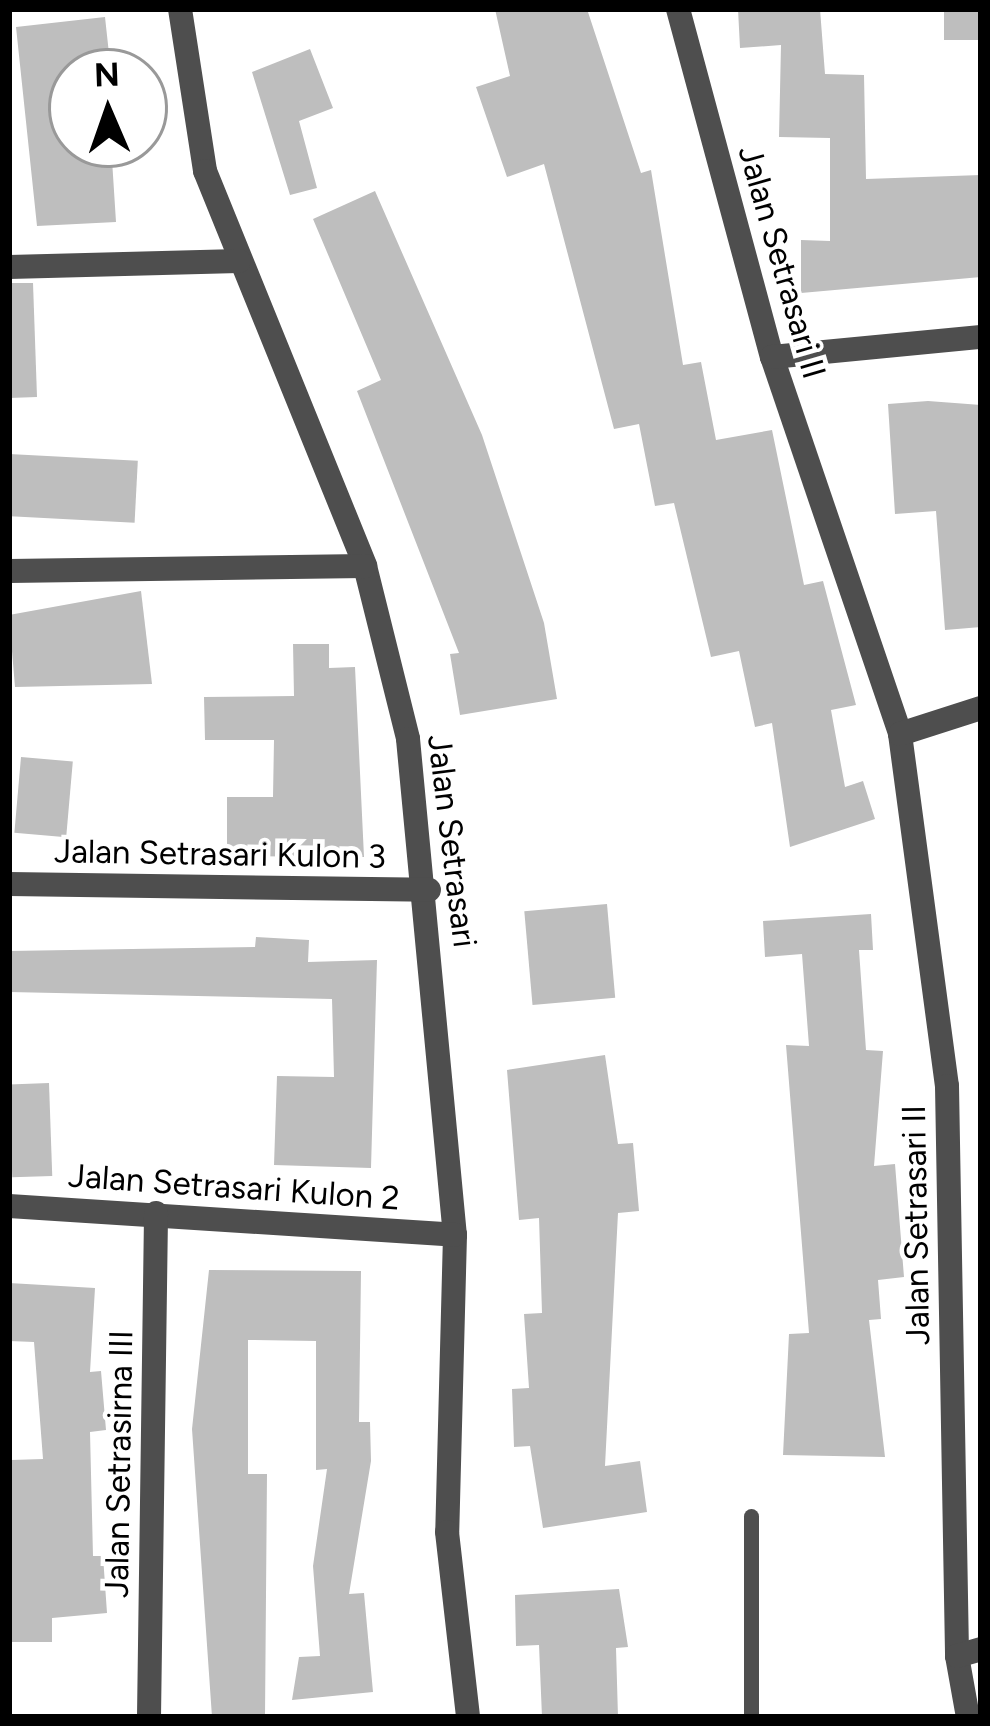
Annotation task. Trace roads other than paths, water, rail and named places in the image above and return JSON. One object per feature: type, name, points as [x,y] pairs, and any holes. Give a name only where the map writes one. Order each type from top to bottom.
[{"type":"street","name":"Jalan Setrasari","points":[[180,9],[205,171],[365,566],[430,890],[455,1235],[447,1532],[465,1716]]},
{"type":"street","name":"Jalan Setrasari II","points":[[678,9],[772,357],[900,734],[947,1086],[968,1717]]},
{"type":"street","points":[[9,267],[239,261]]},
{"type":"street","points":[[772,357],[981,337]]},
{"type":"street","points":[[9,571],[365,566]]},
{"type":"street","points":[[900,734],[981,708]]},
{"type":"street","name":"Jalan Setrasari Kulon 3","points":[[9,884],[430,890]]},
{"type":"street","name":"Jalan Setrasari Kulon 2","points":[[9,1206],[455,1235]]},
{"type":"street","name":"Jalan Setrasirna III","points":[[149,1717],[156,1213]]},
{"type":"lane","points":[[751,1516],[751,1717]]}]
